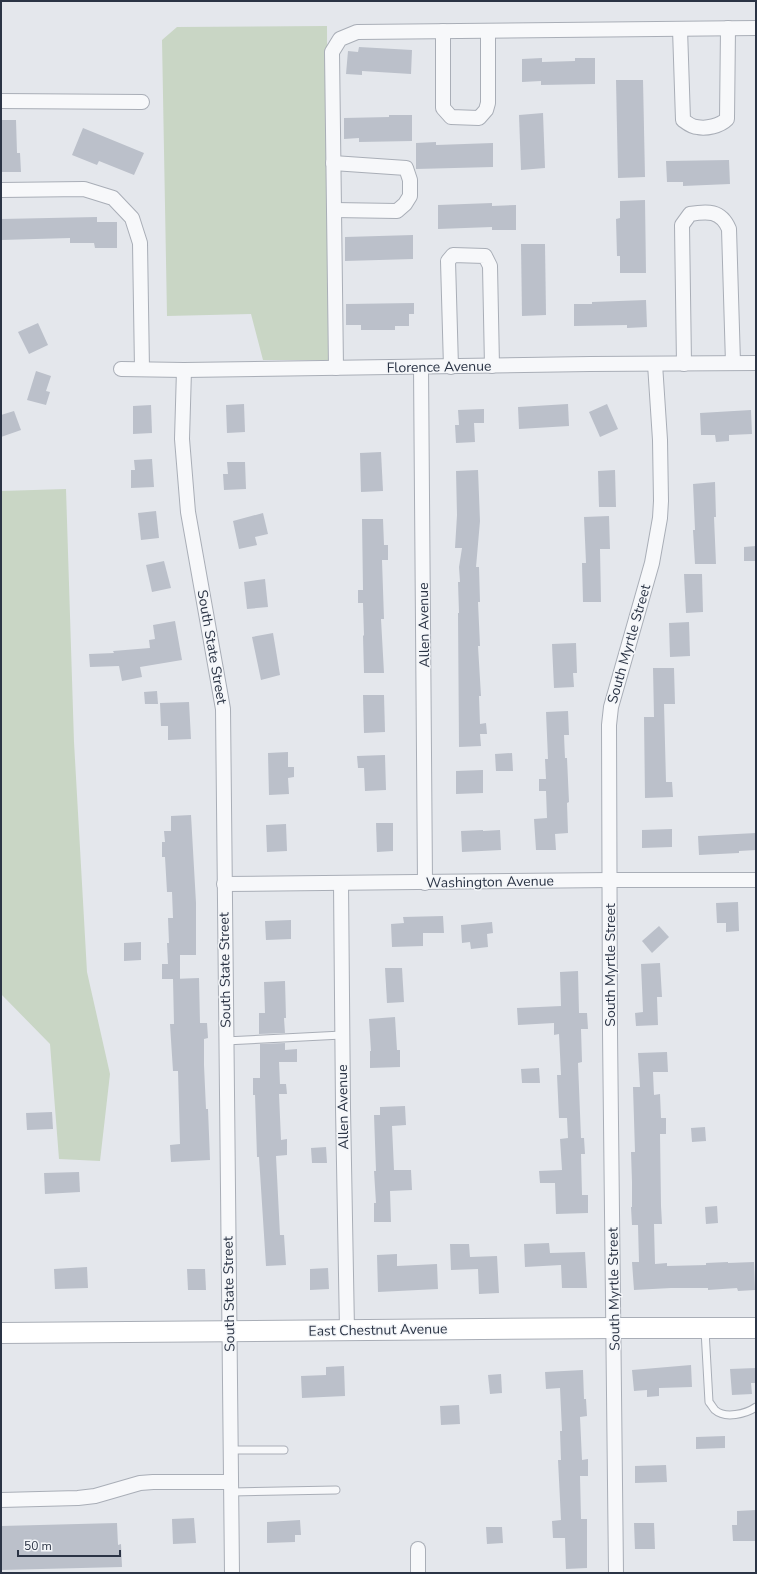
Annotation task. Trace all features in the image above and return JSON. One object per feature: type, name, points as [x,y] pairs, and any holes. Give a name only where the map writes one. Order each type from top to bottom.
[{"type":"street","points":[[680,29],[683,120],[697,127],[714,126],[723,123],[727,119],[728,28]]},
{"type":"street","points":[[336,368],[332,52],[340,39],[357,32],[756,28]]},
{"type":"street","points":[[443,31],[442,108],[451,117],[479,118],[486,110],[488,103],[488,31]]},
{"type":"street","points":[[1,101],[142,102]]},
{"type":"street","points":[[333,164],[406,168],[410,180],[410,196],[405,204],[397,211],[334,210]]},
{"type":"street","points":[[1,190],[84,190],[113,198],[132,218],[140,243],[142,370]]},
{"type":"street","points":[[684,364],[682,225],[690,214],[704,212],[719,215],[726,221],[729,229],[733,363]]},
{"type":"street","points":[[451,367],[448,261],[453,255],[485,256],[490,266],[492,366]]},
{"type":"street","name":"Florence Avenue","points":[[121,369],[184,370],[756,363]]},
{"type":"street","name":"South Myrtle Street","points":[[616,1573],[610,1032],[609,725],[611,707],[652,563],[660,518],[660,440],[655,364]]},
{"type":"street","name":"Allen Avenue","points":[[421,367],[425,883]]},
{"type":"street","name":"South State Street","points":[[184,370],[182,439],[188,505],[223,709],[225,1041],[232,1573]]},
{"type":"street","name":"Washington Avenue","points":[[224,884],[756,880]]},
{"type":"street","name":"Allen Avenue","points":[[342,883],[342,1035],[347,1330]]},
{"type":"street","name":"East Chestnut Avenue","points":[[1,1333],[756,1328]]},
{"type":"street","points":[[1,1500],[78,1498],[95,1496],[140,1483],[153,1482],[231,1487]]},
{"type":"street","points":[[418,1549],[418,1573]]},
{"type":"lane","points":[[225,1041],[342,1035]]},
{"type":"lane","points":[[704,1328],[709,1402],[715,1410],[729,1415],[745,1413],[756,1407]]},
{"type":"lane","points":[[231,1450],[284,1450]]},
{"type":"lane","points":[[231,1487],[336,1490]]},
{"type":"green space","points":[[327,26],[328,360],[263,360],[251,314],[167,316],[162,40],[177,27]]},
{"type":"green space","points":[[66,489],[74,742],[87,972],[110,1074],[100,1161],[59,1159],[50,1044],[1,994],[1,491]]},
{"type":"building","points":[[359,47],[412,50],[411,74],[362,71],[362,75],[346,74],[348,51],[358,52]]},
{"type":"building","points":[[542,58],[542,62],[575,61],[575,58],[595,58],[595,84],[541,85],[541,81],[522,82],[522,59]]},
{"type":"building","points":[[616,80],[643,80],[645,177],[618,178]]},
{"type":"building","points":[[543,113],[545,168],[521,170],[519,115]]},
{"type":"building","points":[[389,115],[412,115],[412,141],[359,142],[359,138],[344,139],[344,118],[389,117]]},
{"type":"building","points":[[1,120],[16,120],[17,153],[20,153],[21,172],[1,172]]},
{"type":"building","points":[[83,128],[144,153],[134,175],[99,161],[97,165],[72,155]]},
{"type":"building","points":[[436,142],[436,145],[493,143],[493,167],[416,169],[416,143]]},
{"type":"building","points":[[729,160],[730,184],[683,186],[683,182],[667,182],[666,161]]},
{"type":"building","points":[[645,200],[646,273],[620,273],[620,256],[617,256],[616,219],[620,218],[620,201]]},
{"type":"building","points":[[492,203],[492,206],[516,205],[516,230],[492,230],[492,227],[438,229],[438,205]]},
{"type":"building","points":[[97,217],[97,222],[117,222],[117,248],[95,248],[94,243],[70,243],[70,238],[1,240],[1,219]]},
{"type":"building","points":[[413,235],[413,259],[345,261],[345,237]]},
{"type":"building","points":[[521,244],[545,244],[546,315],[522,316]]},
{"type":"building","points":[[646,300],[647,327],[627,328],[627,325],[574,326],[574,304]]},
{"type":"building","points":[[414,303],[414,314],[409,314],[409,326],[395,326],[395,330],[361,330],[361,325],[346,325],[346,304]]},
{"type":"building","points":[[38,323],[48,345],[29,354],[18,332]]},
{"type":"building","points":[[36,371],[51,376],[46,391],[50,392],[46,405],[27,400]]},
{"type":"building","points":[[244,404],[245,432],[227,433],[226,405]]},
{"type":"building","points":[[568,404],[569,426],[519,429],[518,407]]},
{"type":"building","points":[[607,404],[618,429],[600,437],[589,412]]},
{"type":"building","points":[[151,405],[152,433],[133,434],[133,406]]},
{"type":"building","points":[[484,409],[484,423],[474,423],[475,442],[456,443],[455,425],[459,425],[458,410]]},
{"type":"building","points":[[751,410],[752,434],[729,435],[729,441],[716,442],[715,435],[701,435],[700,413]]},
{"type":"building","points":[[14,411],[21,430],[1,437],[1,415]]},
{"type":"building","points":[[381,452],[383,491],[361,492],[360,453]]},
{"type":"building","points":[[152,459],[154,487],[131,488],[131,470],[135,470],[134,460]]},
{"type":"building","points":[[227,462],[245,462],[246,489],[224,490],[223,474],[228,474]]},
{"type":"building","points":[[478,470],[480,521],[476,567],[479,567],[480,602],[478,602],[480,646],[478,646],[481,696],[479,696],[480,724],[486,723],[487,734],[480,734],[481,746],[459,747],[458,582],[460,582],[459,567],[462,548],[455,548],[457,515],[456,471]]},
{"type":"building","points":[[615,470],[616,507],[599,507],[598,471]]},
{"type":"building","points":[[715,482],[716,517],[714,517],[716,564],[695,564],[693,484]]},
{"type":"building","points":[[156,511],[159,538],[141,540],[138,513]]},
{"type":"building","points":[[263,513],[268,534],[255,537],[257,545],[239,549],[233,521]]},
{"type":"building","points":[[609,516],[610,549],[600,549],[601,602],[583,602],[582,563],[586,563],[584,517]]},
{"type":"building","points":[[362,519],[383,519],[384,545],[388,545],[388,560],[382,560],[384,619],[381,619],[384,673],[364,673],[363,603],[358,603],[358,590],[363,590]]},
{"type":"building","points":[[756,546],[756,561],[744,561],[744,547]]},
{"type":"building","points":[[164,561],[171,588],[152,592],[146,565]]},
{"type":"building","points":[[684,574],[702,574],[703,612],[686,613]]},
{"type":"building","points":[[265,579],[268,607],[247,609],[244,582]]},
{"type":"building","points":[[175,621],[182,660],[140,667],[142,677],[122,681],[119,666],[90,667],[89,654],[114,653],[113,651],[150,648],[149,640],[155,639],[153,625]]},
{"type":"building","points":[[689,622],[690,656],[670,657],[669,623]]},
{"type":"building","points":[[273,633],[280,675],[261,680],[252,637]]},
{"type":"building","points":[[576,643],[577,673],[573,673],[574,687],[554,688],[552,644]]},
{"type":"building","points":[[653,668],[674,668],[675,704],[664,704],[666,782],[672,782],[673,797],[645,798],[644,717],[654,717]]},
{"type":"building","points":[[157,691],[158,704],[145,704],[144,692]]},
{"type":"building","points":[[363,695],[384,695],[385,732],[364,733]]},
{"type":"building","points":[[189,702],[191,739],[168,740],[168,726],[161,726],[160,703]]},
{"type":"building","points":[[568,711],[569,735],[564,735],[565,758],[567,758],[569,802],[567,803],[568,833],[555,834],[556,850],[536,850],[534,819],[547,818],[546,791],[539,791],[539,779],[546,779],[545,759],[548,759],[546,712]]},
{"type":"building","points":[[288,752],[288,767],[294,767],[294,777],[288,778],[289,794],[269,795],[268,753]]},
{"type":"building","points":[[512,753],[513,771],[496,771],[495,754]]},
{"type":"building","points":[[385,755],[386,790],[365,791],[364,768],[358,768],[357,756]]},
{"type":"building","points":[[483,770],[483,793],[456,794],[456,771]]},
{"type":"building","points":[[191,815],[196,903],[196,955],[180,955],[180,979],[162,979],[162,964],[168,964],[168,918],[173,918],[172,892],[167,892],[165,857],[162,857],[162,842],[165,842],[164,831],[171,831],[171,816]]},
{"type":"building","points":[[376,823],[393,823],[393,851],[377,852]]},
{"type":"building","points":[[286,824],[287,851],[267,852],[266,825]]},
{"type":"building","points":[[672,829],[672,847],[642,848],[642,830]]},
{"type":"building","points":[[500,830],[501,850],[462,852],[461,831]]},
{"type":"building","points":[[756,833],[756,850],[739,851],[739,853],[699,855],[698,836]]},
{"type":"building","points":[[738,902],[739,931],[726,932],[726,923],[717,923],[716,903]]},
{"type":"building","points":[[443,916],[444,933],[423,933],[423,946],[392,947],[391,924],[404,923],[403,917]]},
{"type":"building","points":[[291,920],[291,939],[266,940],[265,921]]},
{"type":"building","points":[[492,922],[493,933],[487,934],[488,947],[471,949],[470,942],[462,943],[461,925]]},
{"type":"building","points":[[659,926],[669,937],[652,953],[642,941]]},
{"type":"building","points":[[141,942],[141,960],[124,961],[124,943]]},
{"type":"building","points":[[660,963],[662,997],[657,997],[658,1025],[636,1026],[635,1013],[643,1012],[641,964]]},
{"type":"building","points":[[385,968],[402,968],[404,1002],[387,1003]]},
{"type":"building","points":[[578,971],[579,1013],[587,1013],[588,1029],[581,1029],[582,1062],[578,1063],[581,1138],[584,1138],[585,1154],[581,1154],[582,1195],[588,1195],[588,1213],[556,1214],[555,1183],[540,1183],[539,1171],[562,1170],[560,1139],[568,1138],[567,1118],[559,1118],[557,1075],[561,1075],[559,1034],[554,1035],[554,1023],[518,1025],[517,1008],[561,1006],[560,972]]},
{"type":"building","points":[[199,978],[200,1023],[207,1023],[208,1038],[204,1039],[204,1065],[206,1109],[208,1109],[210,1160],[171,1162],[170,1145],[180,1144],[178,1071],[173,1071],[170,1024],[174,1024],[173,979]]},
{"type":"building","points":[[285,981],[285,1033],[259,1034],[259,1013],[265,1013],[264,982]]},
{"type":"building","points":[[395,1017],[397,1050],[400,1050],[400,1067],[370,1068],[371,1051],[369,1019]]},
{"type":"building","points":[[285,1043],[285,1050],[297,1049],[297,1062],[279,1062],[280,1084],[286,1084],[287,1094],[279,1094],[281,1140],[287,1139],[287,1155],[276,1156],[280,1235],[284,1235],[286,1265],[266,1266],[259,1157],[257,1157],[253,1078],[260,1078],[260,1044]]},
{"type":"building","points":[[667,1052],[668,1072],[653,1072],[654,1095],[660,1094],[661,1118],[666,1118],[666,1134],[660,1134],[662,1224],[654,1224],[655,1264],[667,1263],[667,1266],[706,1265],[706,1263],[754,1262],[755,1290],[738,1291],[737,1288],[708,1290],[708,1288],[671,1288],[634,1290],[632,1262],[639,1262],[638,1225],[632,1225],[631,1207],[631,1152],[635,1152],[633,1087],[640,1087],[638,1053]]},
{"type":"building","points":[[539,1068],[540,1083],[522,1083],[521,1069]]},
{"type":"building","points":[[405,1106],[406,1125],[392,1126],[394,1170],[411,1170],[412,1190],[390,1191],[391,1222],[374,1222],[374,1203],[376,1203],[374,1171],[376,1171],[374,1115],[380,1115],[380,1107]]},
{"type":"building","points":[[52,1112],[53,1129],[27,1130],[26,1113]]},
{"type":"building","points":[[705,1127],[706,1141],[692,1142],[691,1128]]},
{"type":"building","points":[[326,1147],[327,1163],[312,1163],[311,1148]]},
{"type":"building","points":[[79,1172],[80,1192],[45,1194],[44,1173]]},
{"type":"building","points":[[717,1206],[718,1223],[706,1224],[705,1207]]},
{"type":"building","points":[[549,1243],[550,1253],[585,1252],[587,1288],[562,1288],[561,1265],[525,1267],[524,1244]]},
{"type":"building","points":[[450,1244],[469,1244],[470,1257],[497,1256],[499,1293],[479,1294],[478,1269],[451,1270]]},
{"type":"building","points":[[397,1254],[397,1266],[437,1264],[438,1289],[378,1292],[377,1255]]},
{"type":"building","points":[[87,1267],[88,1288],[55,1289],[54,1269]]},
{"type":"building","points":[[328,1268],[329,1289],[310,1290],[310,1269]]},
{"type":"building","points":[[187,1269],[205,1269],[206,1290],[188,1290]]},
{"type":"building","points":[[691,1365],[692,1387],[659,1388],[659,1396],[647,1397],[647,1390],[634,1391],[632,1370]]},
{"type":"building","points":[[344,1366],[345,1396],[302,1398],[301,1376],[326,1375],[326,1367]]},
{"type":"building","points":[[756,1368],[756,1383],[751,1383],[752,1394],[732,1395],[730,1369]]},
{"type":"building","points":[[583,1370],[584,1399],[586,1399],[587,1416],[580,1417],[582,1460],[588,1459],[588,1476],[580,1476],[581,1519],[587,1519],[587,1568],[566,1569],[565,1538],[553,1538],[552,1521],[561,1520],[558,1460],[561,1460],[560,1431],[562,1431],[560,1388],[546,1389],[545,1372]]},
{"type":"building","points":[[501,1374],[502,1393],[490,1394],[488,1375]]},
{"type":"building","points":[[459,1405],[460,1424],[441,1425],[440,1406]]},
{"type":"building","points":[[725,1436],[725,1448],[696,1449],[696,1437]]},
{"type":"building","points":[[666,1465],[667,1482],[635,1483],[635,1466]]},
{"type":"building","points":[[756,1510],[756,1541],[733,1541],[732,1525],[737,1525],[737,1511]]},
{"type":"building","points":[[194,1518],[196,1543],[173,1544],[172,1519]]},
{"type":"building","points":[[300,1520],[301,1535],[295,1535],[295,1542],[267,1543],[267,1522]]},
{"type":"building","points":[[117,1523],[118,1545],[121,1544],[122,1567],[1,1570],[1,1526]]},
{"type":"building","points":[[634,1523],[654,1523],[655,1549],[635,1549]]},
{"type":"building","points":[[486,1527],[502,1527],[503,1543],[487,1544]]}]
